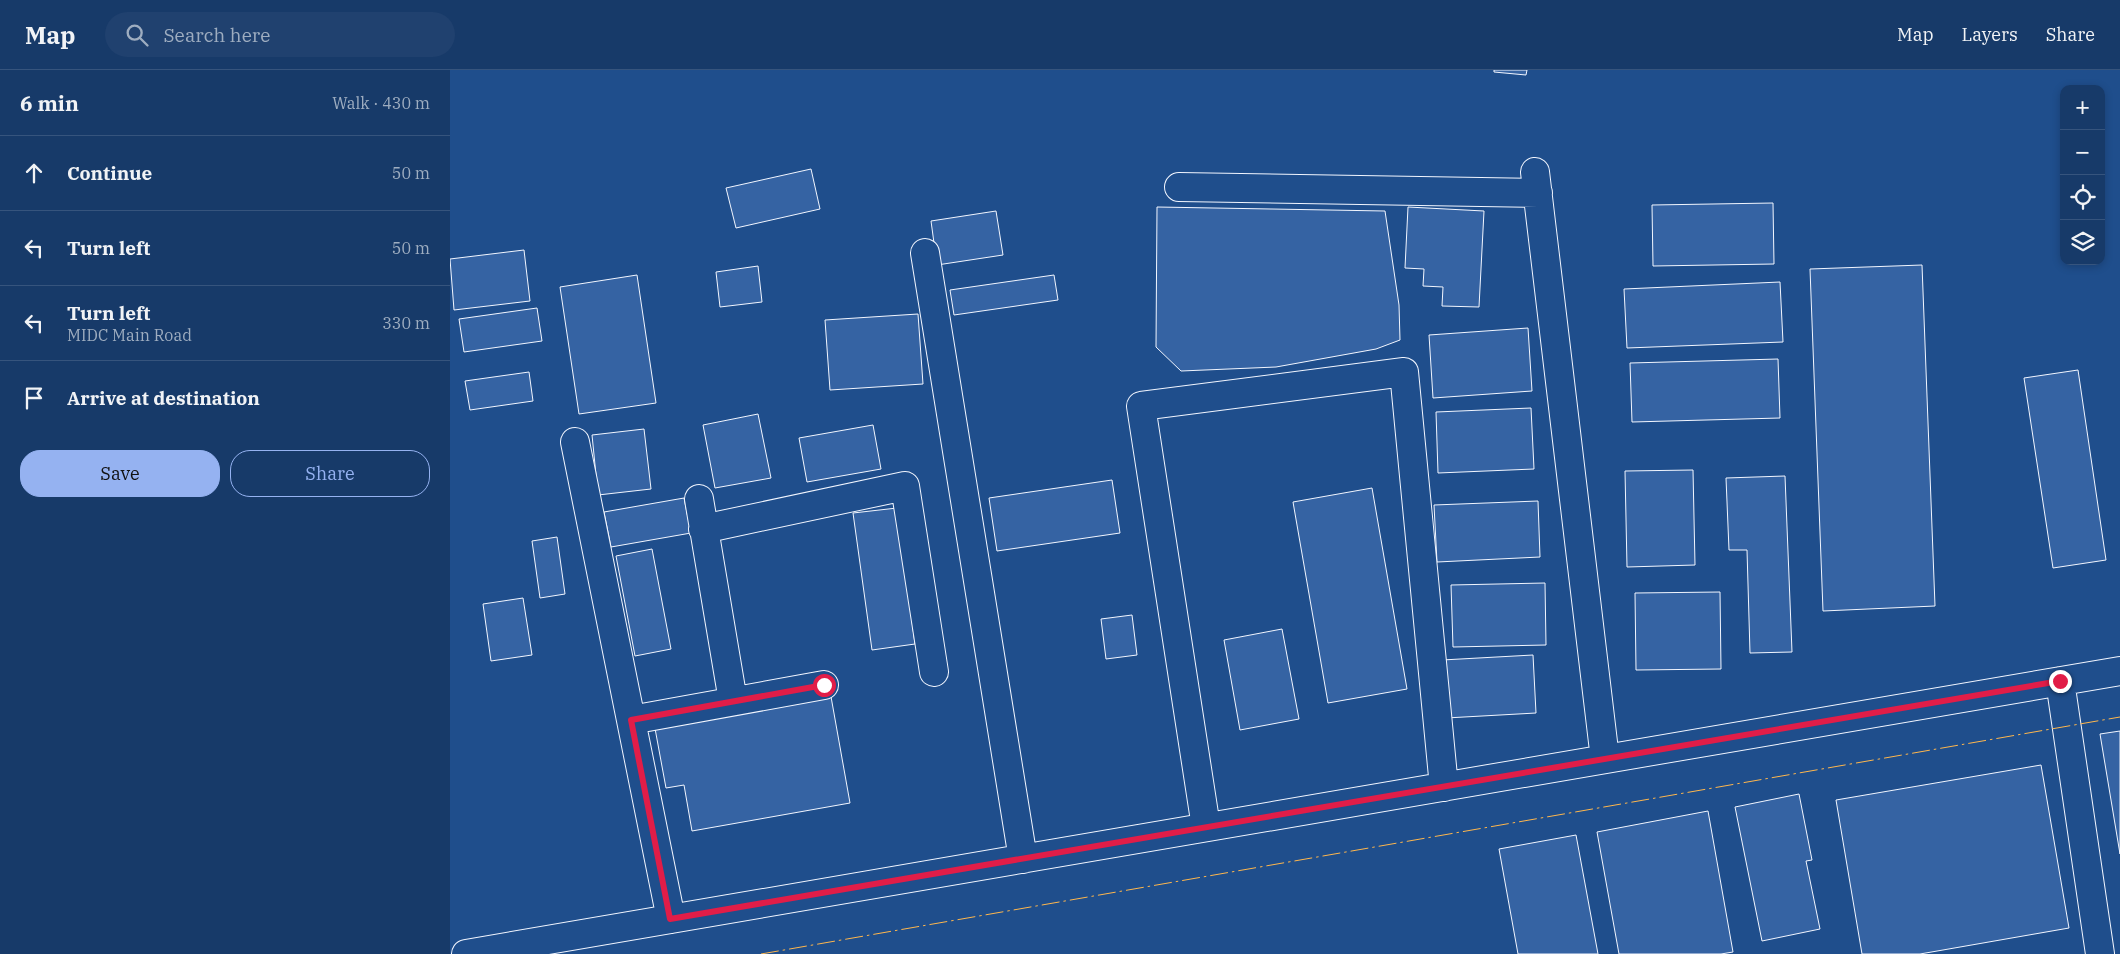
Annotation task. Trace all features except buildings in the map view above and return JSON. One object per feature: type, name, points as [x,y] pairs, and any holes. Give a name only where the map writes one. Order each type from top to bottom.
[{"type":"street","points":[[1179,187],[1537,182],[1605,759]]},
{"type":"street","points":[[925,253],[1023,859]]},
{"type":"street","points":[[1206,827],[1141,406],[1404,372],[1444,787]]},
{"type":"street","points":[[575,442],[670,919]]},
{"type":"street","points":[[704,529],[905,486],[934,672]]},
{"type":"street","points":[[699,499],[733,701]]},
{"type":"street","points":[[466,954],[2120,671]]},
{"type":"street","points":[[2060,681],[2100,954]]},
{"type":"street","points":[[631,720],[824,685]]},
{"type":"power","points":[[761,954],[2120,717]]},
{"type":"route","points":[[824,685],[631,720],[670,919],[2060,681]]}]
